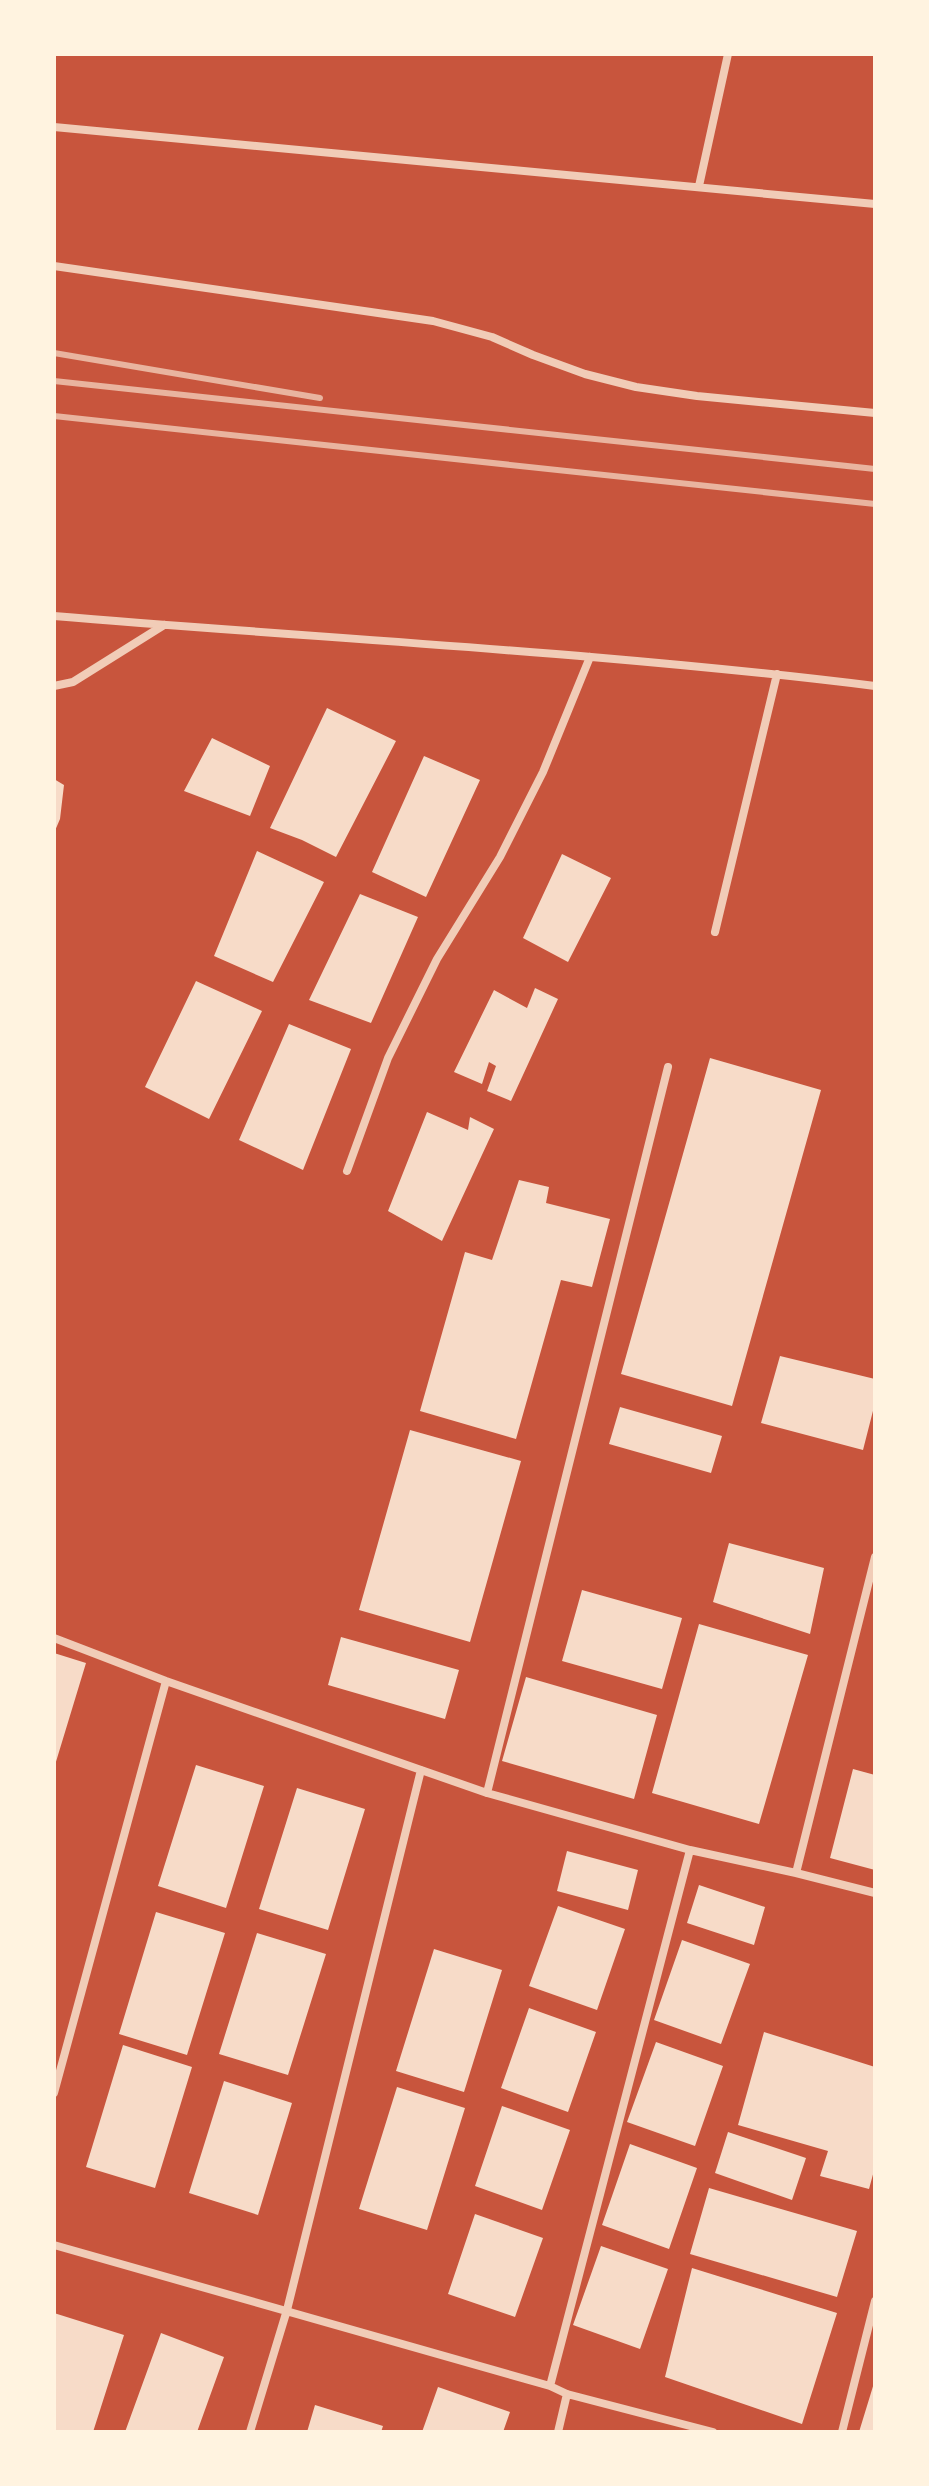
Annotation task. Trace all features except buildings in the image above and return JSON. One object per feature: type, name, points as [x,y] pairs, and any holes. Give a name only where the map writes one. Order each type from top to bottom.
[{"type":"street","points":[[699,186],[728,54]]},
{"type":"street","points":[[54,127],[875,204]]},
{"type":"street","points":[[54,266],[433,321],[492,337],[585,374],[636,387],[875,413]]},
{"type":"street","points":[[54,616],[590,657],[875,686]]},
{"type":"street","points":[[54,686],[73,682],[164,625]]},
{"type":"street","points":[[347,1171],[388,1058],[437,959],[500,857],[536,786],[590,657]]},
{"type":"street","points":[[715,932],[777,674]]},
{"type":"street","points":[[487,1793],[668,1067]]},
{"type":"street","points":[[796,1873],[875,1557]]},
{"type":"street","points":[[54,1638],[166,1681],[487,1793],[690,1850],[875,1893]]},
{"type":"street","points":[[54,2093],[166,1681]]},
{"type":"street","points":[[250,2432],[287,2310],[421,1770]]},
{"type":"street","points":[[550,2386],[690,1850]]},
{"type":"street","points":[[54,2245],[550,2386],[567,2394],[713,2432]]},
{"type":"street","points":[[842,2432],[875,2301]]},
{"type":"street","points":[[558,2432],[567,2394]]},
{"type":"railway","points":[[54,353],[320,398]]},
{"type":"railway","points":[[54,381],[875,469]]},
{"type":"railway","points":[[54,416],[875,504]]}]
